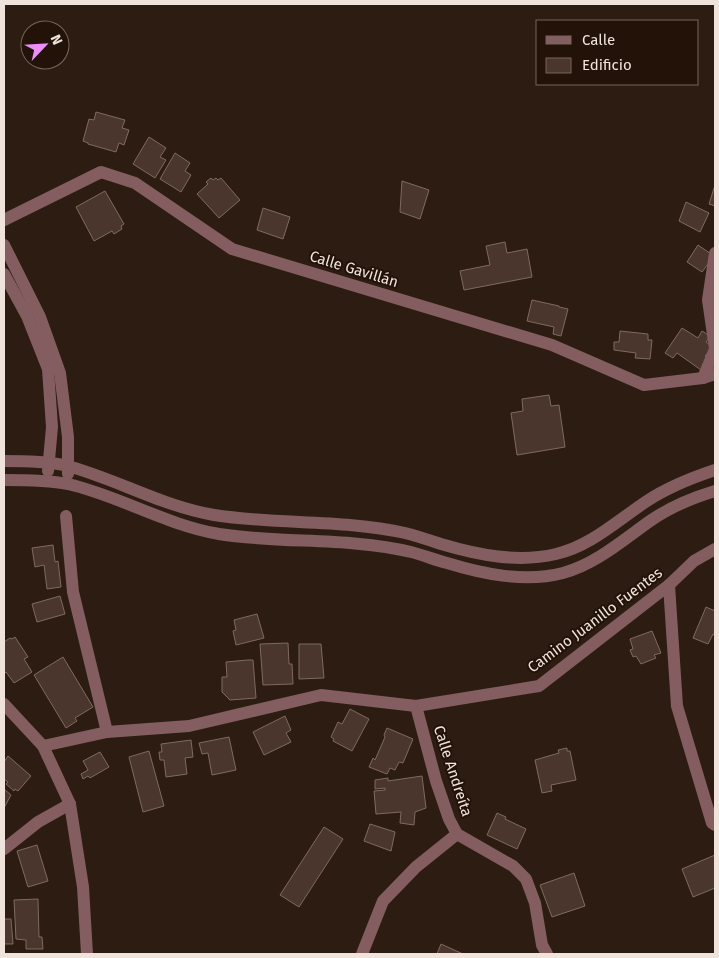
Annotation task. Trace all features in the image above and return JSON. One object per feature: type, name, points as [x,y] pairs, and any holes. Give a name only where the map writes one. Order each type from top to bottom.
[{"type":"street","name":"Calle Gavillán","points":[[4,220],[101,172],[135,183],[232,249],[552,345],[644,385],[709,376]]},
{"type":"street","points":[[4,246],[40,317],[60,372],[68,437],[68,484]]},
{"type":"street","points":[[709,376],[715,348],[708,300],[715,253]]},
{"type":"street","points":[[4,274],[27,316],[48,369],[52,427],[47,481]]},
{"type":"street","points":[[4,461],[48,463],[69,467],[189,510],[215,515],[373,527],[406,533],[500,557],[538,557],[558,554],[574,548],[591,540],[669,488],[715,470]]},
{"type":"street","points":[[4,480],[47,481],[68,484],[194,529],[220,534],[378,546],[411,552],[479,572],[504,576],[562,573],[579,567],[595,559],[674,507],[715,491]]},
{"type":"street","points":[[66,516],[73,592],[107,732]]},
{"type":"street","name":"Camino Juanillo Fuentes","points":[[43,746],[107,732],[190,726],[321,695],[416,706],[539,686],[669,585],[694,561],[715,549]]},
{"type":"street","points":[[669,585],[678,706],[712,823],[715,825]]},
{"type":"street","points":[[4,704],[43,746],[70,804],[83,887],[87,954]]},
{"type":"street","name":"Calle Andreíta","points":[[416,706],[436,781],[456,834],[513,866],[526,879],[534,903],[542,945],[547,954]]},
{"type":"street","points":[[4,849],[38,822],[70,804]]},
{"type":"street","points":[[362,954],[383,902],[416,867],[456,834]]},
{"type":"building","points":[[96,112],[125,120],[122,128],[129,130],[124,145],[119,143],[116,152],[83,141],[89,119],[94,120]]},
{"type":"building","points":[[149,137],[166,148],[160,157],[166,160],[155,178],[133,164]]},
{"type":"building","points":[[175,153],[190,163],[185,171],[191,175],[181,192],[160,179]]},
{"type":"building","points":[[211,178],[218,180],[221,178],[240,200],[219,218],[197,194],[208,184],[206,182]]},
{"type":"building","points":[[402,181],[429,190],[420,219],[400,212]]},
{"type":"building","points":[[715,185],[715,206],[709,204]]},
{"type":"building","points":[[105,191],[124,224],[121,226],[122,229],[114,234],[112,231],[94,241],[76,207]]},
{"type":"building","points":[[686,202],[709,213],[700,232],[679,221]]},
{"type":"building","points":[[263,208],[290,217],[283,239],[257,230]]},
{"type":"building","points":[[505,242],[507,253],[527,249],[532,277],[464,290],[460,271],[490,265],[486,246]]},
{"type":"building","points":[[698,245],[714,256],[702,272],[687,262]]},
{"type":"building","points":[[532,300],[568,309],[561,336],[553,334],[554,327],[527,321]]},
{"type":"building","points":[[682,328],[698,338],[702,331],[710,336],[706,342],[713,347],[705,356],[709,358],[701,370],[677,353],[673,358],[665,353]]},
{"type":"building","points":[[620,331],[648,334],[648,340],[652,340],[650,359],[635,358],[636,353],[614,350],[614,342],[619,342]]},
{"type":"building","points":[[549,395],[551,406],[559,405],[565,447],[517,455],[511,413],[523,411],[522,399]]},
{"type":"building","points":[[53,545],[55,562],[58,561],[61,587],[47,589],[44,565],[35,567],[32,548]]},
{"type":"building","points":[[60,596],[65,614],[37,622],[32,604]]},
{"type":"building","points":[[706,607],[715,611],[715,635],[713,634],[708,644],[693,638]]},
{"type":"building","points":[[257,614],[264,638],[236,645],[233,631],[236,630],[234,620]]},
{"type":"building","points":[[652,631],[661,653],[654,655],[656,658],[641,664],[636,656],[633,657],[630,650],[633,649],[630,639]]},
{"type":"building","points":[[15,637],[28,657],[24,659],[32,672],[14,683],[6,672],[4,674],[4,642]]},
{"type":"building","points":[[288,643],[289,664],[292,664],[293,684],[263,685],[260,644]]},
{"type":"building","points":[[299,644],[321,644],[324,678],[299,679]]},
{"type":"building","points":[[63,657],[93,707],[75,718],[77,721],[66,728],[34,675]]},
{"type":"building","points":[[253,660],[256,698],[230,700],[222,692],[222,677],[227,677],[226,662]]},
{"type":"building","points":[[350,709],[369,719],[352,751],[333,741],[334,739],[331,737],[338,722],[342,724]]},
{"type":"building","points":[[285,716],[291,730],[286,733],[291,742],[264,755],[253,732]]},
{"type":"building","points":[[387,728],[413,739],[403,763],[399,762],[395,770],[390,768],[387,774],[369,767],[373,758],[375,760]]},
{"type":"building","points":[[229,737],[236,770],[212,775],[208,753],[202,754],[199,743]]},
{"type":"building","points":[[191,740],[193,757],[185,758],[187,774],[166,777],[164,760],[160,760],[161,744]]},
{"type":"building","points":[[567,748],[567,751],[570,751],[576,780],[551,785],[552,791],[542,793],[535,760],[559,753],[558,750]]},
{"type":"building","points":[[149,751],[164,806],[143,812],[129,757]]},
{"type":"building","points":[[100,752],[109,767],[90,778],[88,776],[83,779],[81,774],[88,770],[83,761]]},
{"type":"building","points":[[8,756],[31,776],[18,791],[15,789],[14,791],[6,784],[8,782],[4,779],[4,762]]},
{"type":"building","points":[[422,776],[426,808],[415,812],[414,825],[400,823],[401,812],[376,814],[374,791],[385,790],[385,788],[375,789],[375,780],[388,778],[388,781]]},
{"type":"building","points":[[4,789],[11,795],[4,808]]},
{"type":"building","points":[[497,813],[526,829],[517,849],[487,835]]},
{"type":"building","points":[[370,824],[395,832],[391,851],[364,841]]},
{"type":"building","points":[[324,827],[343,839],[299,907],[280,895]]},
{"type":"building","points":[[37,845],[48,881],[28,887],[17,851]]},
{"type":"building","points":[[715,855],[715,888],[693,897],[682,869]]},
{"type":"building","points":[[574,873],[585,906],[552,917],[540,885]]},
{"type":"building","points":[[38,899],[39,937],[42,937],[43,949],[26,949],[26,940],[16,939],[14,900]]},
{"type":"building","points":[[4,919],[11,919],[13,944],[4,944]]},
{"type":"building","points":[[441,944],[463,954],[437,954]]}]
